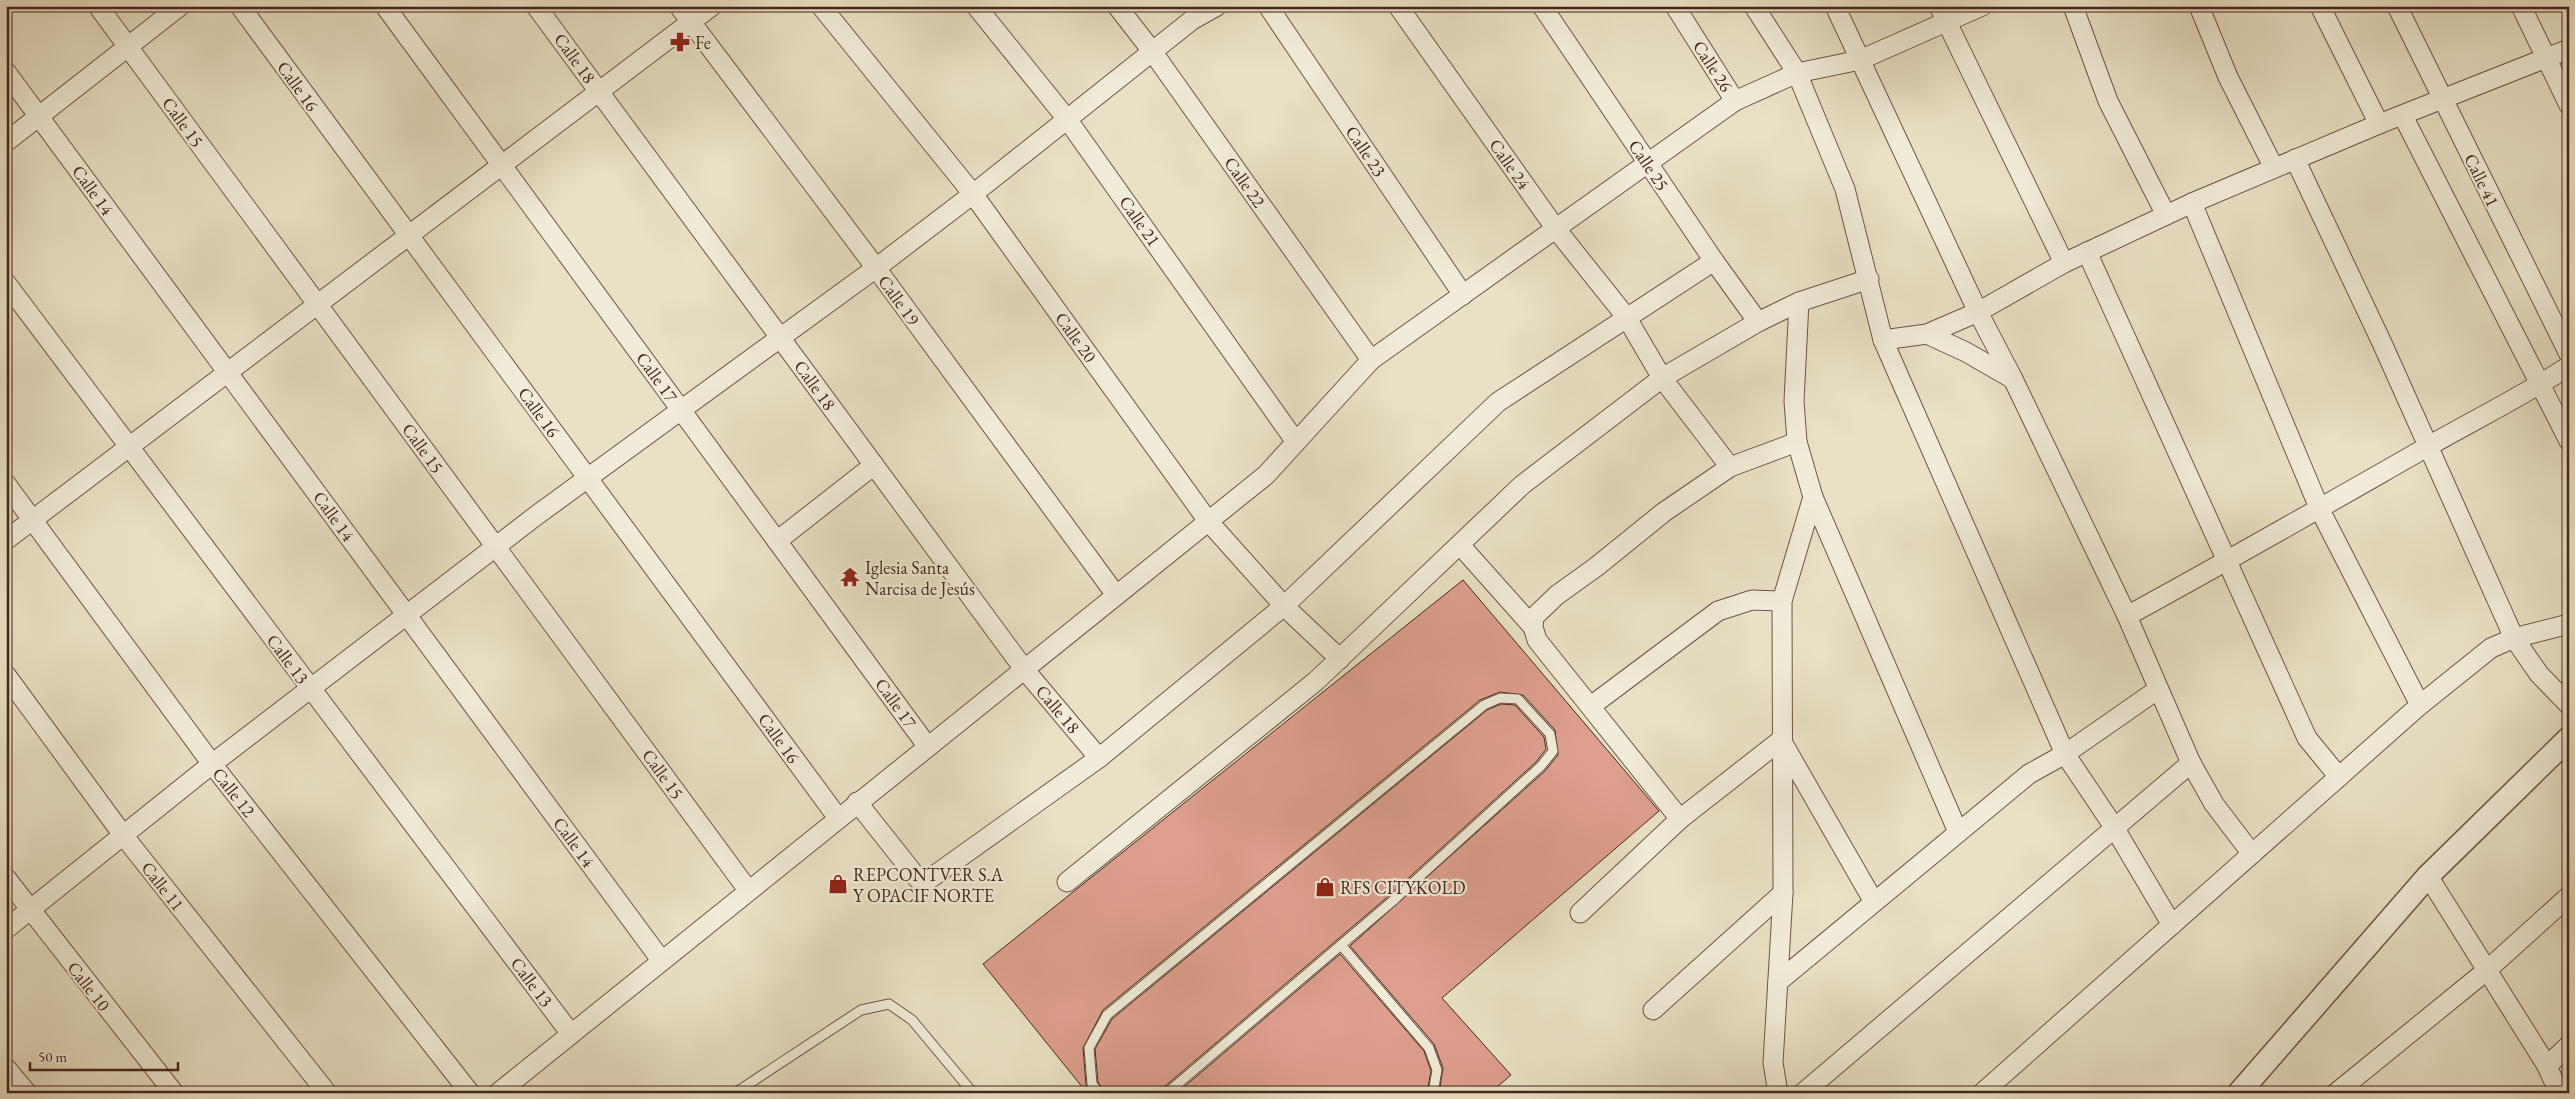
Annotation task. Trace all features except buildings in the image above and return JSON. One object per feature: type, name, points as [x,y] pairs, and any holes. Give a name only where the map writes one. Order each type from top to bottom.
[{"type":"street","name":"Calle 15","points":[[98,6],[748,890]]},
{"type":"street","points":[[6,142],[180,6]]},
{"type":"street","name":"Calle 16","points":[[240,6],[838,818]]},
{"type":"street","name":"Calle 17","points":[[385,6],[928,747]]},
{"type":"street","name":"Calle 18","points":[[536,6],[1024,669],[1099,758]]},
{"type":"street","name":"Calle 19","points":[[679,6],[876,268],[1116,595]]},
{"type":"street","points":[[6,540],[712,6]]},
{"type":"street","name":"Calle 20","points":[[821,6],[973,194],[1208,521],[1284,606],[1340,659]]},
{"type":"street","name":"Calle 21","points":[[976,6],[1067,119],[1296,442]]},
{"type":"street","name":"Calle 22","points":[[1117,6],[1152,51],[1371,360]]},
{"type":"street","points":[[6,929],[212,764],[406,614],[588,478],[876,268],[973,194],[1192,20],[1217,6]]},
{"type":"street","name":"Calle 23","points":[[1268,6],[1463,295]]},
{"type":"street","name":"Calle 24","points":[[1398,6],[1556,229],[1627,318],[1662,378],[1730,467]]},
{"type":"street","name":"Calle 25","points":[[1542,6],[1714,261],[1758,322]]},
{"type":"street","name":"Calle 26","points":[[1676,6],[1735,101]]},
{"type":"street","points":[[1754,6],[1797,73],[1845,188],[1883,340],[2065,754],[2114,827],[2172,925]]},
{"type":"street","points":[[1835,6],[1978,312],[2013,379],[2127,616],[2157,690],[2191,764],[2214,804],[2252,854]]},
{"type":"street","points":[[498,1093],[857,802],[1266,475],[1371,360],[1735,101],[1797,73],[1860,60],[1942,14],[1982,6]]},
{"type":"street","points":[[2073,6],[2108,101],[2166,215]]},
{"type":"street","points":[[2199,6],[2228,77],[2274,168]]},
{"type":"street","points":[[2320,6],[2379,124]]},
{"type":"street","name":"Calle 41","points":[[2397,6],[2569,354]]},
{"type":"street","points":[[2521,6],[2545,60],[2569,105]]},
{"type":"street","points":[[1942,14],[2064,263]]},
{"type":"street","points":[[1883,340],[1927,334],[1978,312],[2064,263],[2192,203],[2379,124],[2569,49]]},
{"type":"street","name":"Calle 14","points":[[6,72],[661,960]]},
{"type":"street","points":[[2403,116],[2569,441]]},
{"type":"street","points":[[2295,159],[2428,446],[2514,638],[2539,674],[2569,705]]},
{"type":"street","points":[[2192,203],[2320,510],[2420,705]]},
{"type":"street","points":[[2087,252],[2307,738],[2339,777]]},
{"type":"street","points":[[857,802],[918,879],[928,880],[1099,758],[1284,606],[1498,402],[1714,261]]},
{"type":"street","points":[[1067,882],[1316,681],[1522,485],[1662,378],[1758,322],[1798,302],[1869,279]]},
{"type":"street","name":"Calle 13","points":[[6,283],[571,1034]]},
{"type":"street","points":[[1798,302],[1794,402],[1797,442],[1813,497],[1958,832]]},
{"type":"street","points":[[1927,334],[1966,352],[2013,379]]},
{"type":"street","points":[[2127,616],[2320,510],[2569,366]]},
{"type":"street","points":[[1680,820],[1537,640],[1533,627],[1534,617],[1557,594],[1596,567],[1664,512],[1730,467],[1797,442]]},
{"type":"street","points":[[777,541],[874,465]]},
{"type":"street","name":"Calle 12","points":[[6,484],[212,764],[470,1093]]},
{"type":"street","points":[[1778,1093],[1773,1063],[1783,893],[1782,601],[1813,497]]},
{"type":"street","points":[[1460,545],[1533,627]]},
{"type":"street","points":[[1591,706],[1718,611],[1752,600],[1782,601]]},
{"type":"street","points":[[1982,1093],[2420,705],[2491,648],[2514,638],[2569,624]]},
{"type":"street","name":"Calle 11","points":[[6,675],[123,835],[327,1093]]},
{"type":"street","points":[[1778,982],[2029,774],[2065,754],[2157,690]]},
{"type":"street","points":[[2239,1093],[2428,876],[2569,738]]},
{"type":"street","points":[[1580,913],[1680,820],[1781,740]]},
{"type":"street","points":[[1781,740],[1874,902]]},
{"type":"street","points":[[1803,1093],[2114,827],[2191,764]]},
{"type":"street","points":[[2428,876],[2547,1066],[2559,1093]]},
{"type":"street","name":"Calle 10","points":[[6,878],[29,910],[174,1093]]},
{"type":"street","points":[[1653,1010],[1783,893]]},
{"type":"street","points":[[2336,1093],[2486,971],[2569,896]]},
{"type":"street","points":[[2547,1066],[2569,1045]]},
{"type":"street","points":[[6,1068],[27,1093]]},
{"type":"lane","points":[[1099,1093],[1092,1084],[1089,1048],[1107,1015],[1484,706],[1500,698],[1518,699],[1550,734],[1552,751],[1541,766],[1395,899],[1167,1093]]},
{"type":"lane","points":[[1341,945],[1429,1048],[1437,1070],[1433,1093]]},
{"type":"lane","points":[[735,1093],[861,1010],[888,1004],[912,1020],[973,1093]]},
{"type":"place","name":"Fe","points":[[680,42]]},
{"type":"place","name":"Iglesia Santa Narcisa de Jesús","points":[[850,577]]},
{"type":"place","name":"REPCONTVER S.A Y OPACIF NORTE","points":[[838,884]]},
{"type":"place","name":"RFS CITYKOLD","points":[[1325,887]]}]
